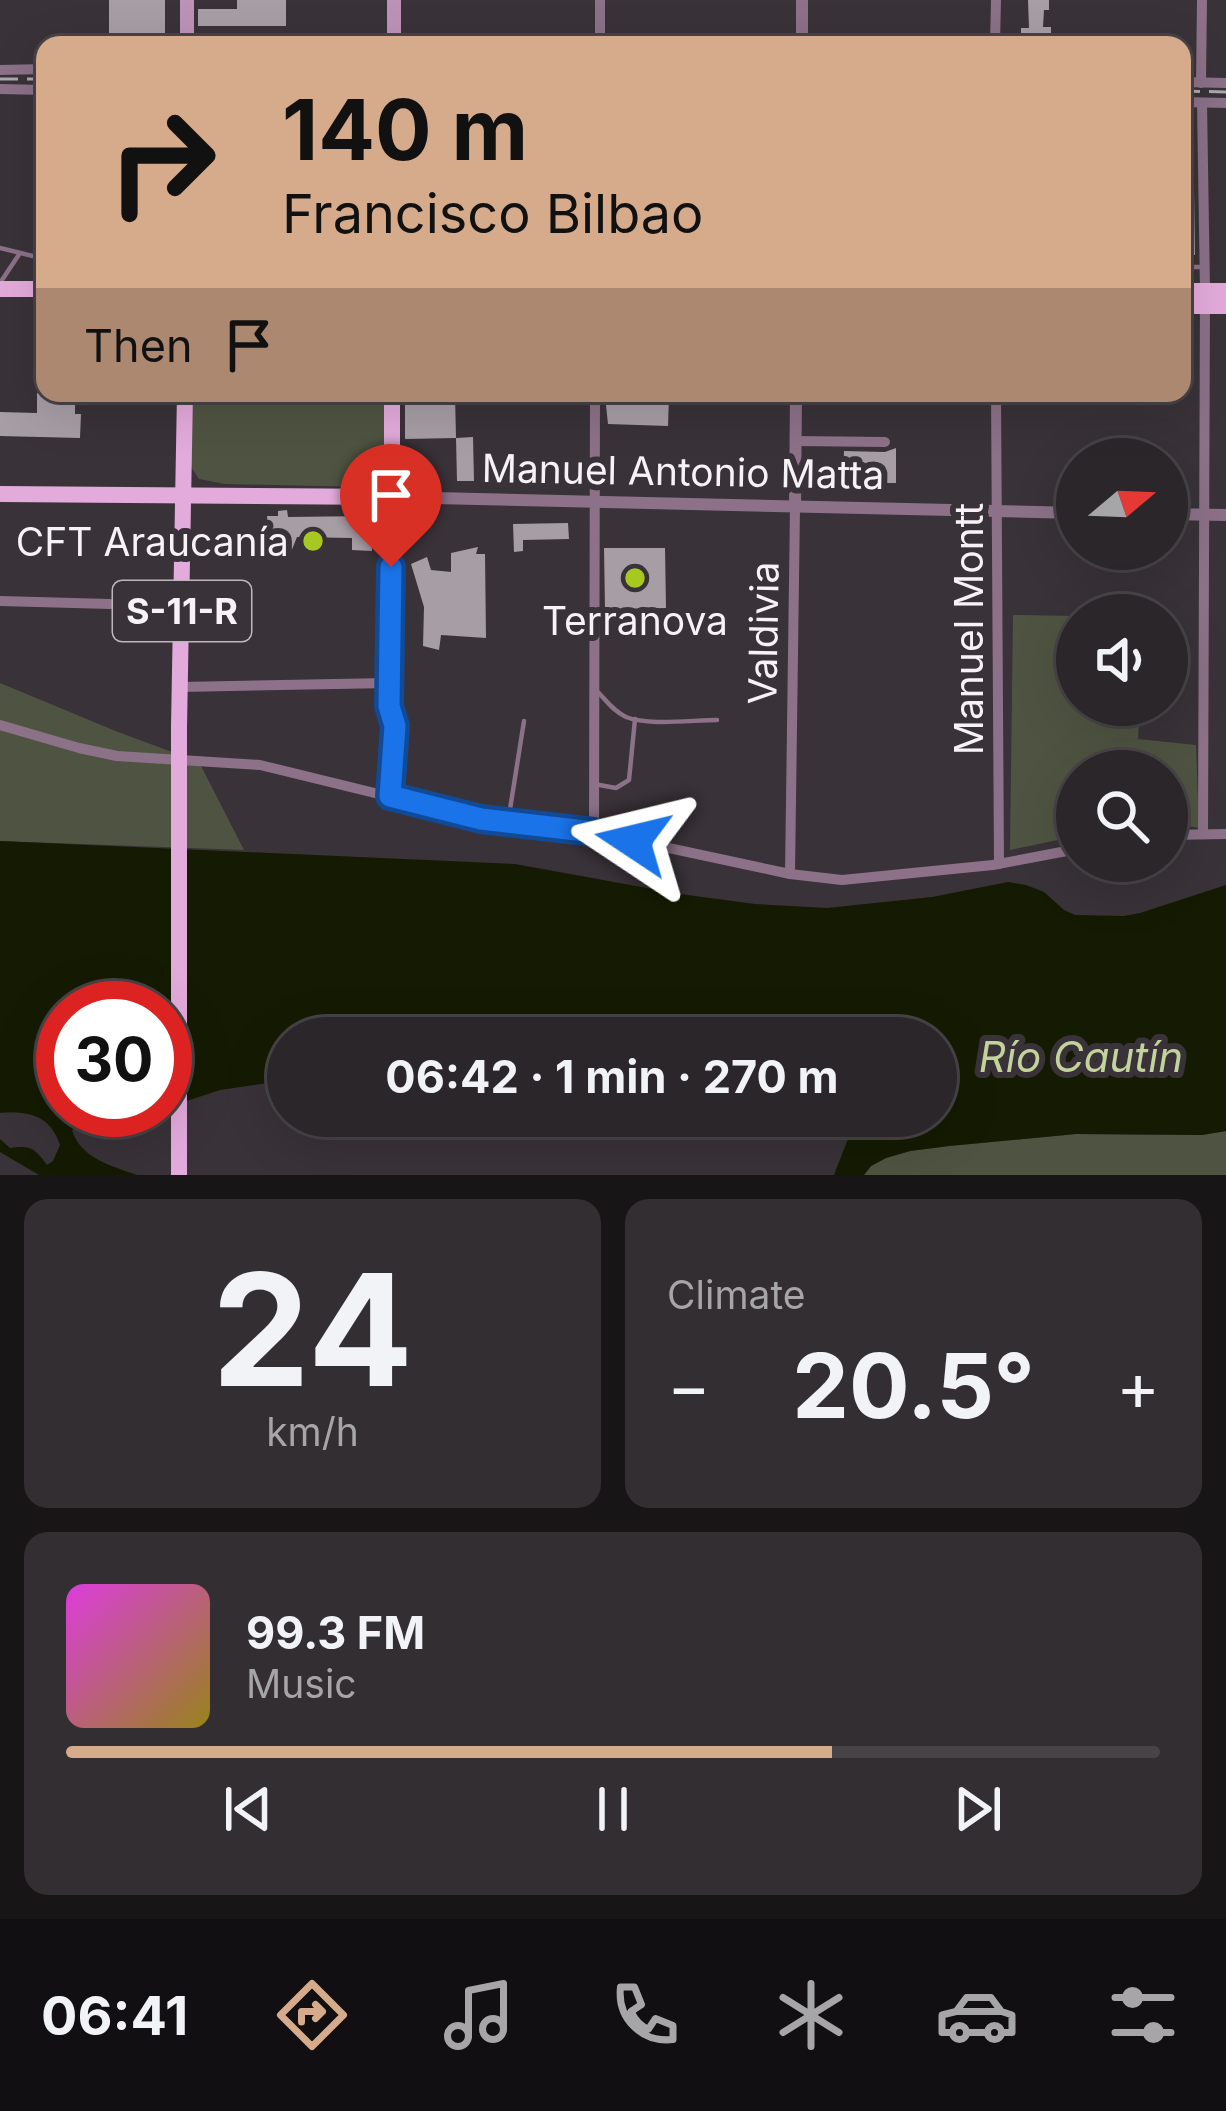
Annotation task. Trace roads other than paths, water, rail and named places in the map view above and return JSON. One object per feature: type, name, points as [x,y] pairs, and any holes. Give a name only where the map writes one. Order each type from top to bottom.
[{"type":"main road","points":[[394,0],[394,36]]},
{"type":"main road","points":[[187,36],[188,1]]},
{"type":"main road","points":[[0,286],[36,288]]},
{"type":"main road","points":[[1191,303],[1226,291]]},
{"type":"main road","points":[[1191,294],[1226,306]]},
{"type":"main road","name":"S-11-R","points":[[179,1175],[185,402]]},
{"type":"main road","points":[[392,402],[392,497]]},
{"type":"main road","name":"Manuel Antonio Matta","points":[[0,494],[392,497]]},
{"type":"street","points":[[600,0],[600,36]]},
{"type":"street","points":[[802,0],[802,36]]},
{"type":"street","points":[[995,36],[996,0]]},
{"type":"street","points":[[1201,82],[1202,0]]},
{"type":"street","points":[[0,70],[36,69]]},
{"type":"street","points":[[1191,82],[1226,83]]},
{"type":"street","points":[[0,89],[36,90]]},
{"type":"street","points":[[1191,102],[1226,103]]},
{"type":"street","points":[[1202,103],[1203,832]]},
{"type":"street","points":[[594,832],[595,402]]},
{"type":"street","name":"Valdivia","points":[[790,874],[796,402]]},
{"type":"street","name":"Manuel Montt","points":[[996,402],[999,864]]},
{"type":"street","points":[[796,441],[885,442]]},
{"type":"street","points":[[390,796],[395,726],[390,717],[389,683],[392,497]]},
{"type":"street","name":"Manuel Antonio Matta","points":[[392,497],[1056,513]]},
{"type":"street","points":[[1188,514],[1226,515]]},
{"type":"street","points":[[0,601],[110,604]]},
{"type":"street","points":[[180,687],[389,683]]},
{"type":"street","points":[[0,725],[117,756],[260,765],[481,819],[594,832],[790,874],[842,880],[999,864],[1056,853]]},
{"type":"street","points":[[1188,833],[1226,834]]},
{"type":"lane","points":[[0,248],[36,256]]},
{"type":"lane","points":[[0,286],[21,252]]},
{"type":"lane","points":[[1191,267],[1205,267]]},
{"type":"lane","points":[[594,688],[615,710],[635,719],[717,720]]},
{"type":"lane","points":[[594,784],[616,788],[629,779],[635,719]]},
{"type":"lane","points":[[508,822],[524,721]]},
{"type":"water","name":"Río Cautín","points":[[0,841],[515,864],[680,894],[827,908],[932,897],[1008,882],[1044,892],[1075,915],[1124,916],[1226,885],[1226,1131],[1076,1134],[949,1146],[886,1158],[864,1175],[834,1175],[849,1137],[957,1137],[957,1017],[267,1017],[267,1083],[192,1099],[192,981],[36,981],[36,1117],[0,1113]]},
{"type":"water","points":[[57,1137],[75,1137],[89,1154],[137,1175],[39,1175],[0,1152],[0,1139],[10,1148],[32,1149],[47,1165],[60,1145]]},
{"type":"railway","points":[[0,79],[36,79]]},
{"type":"railway","points":[[1191,91],[1226,92]]},
{"type":"place","name":"CFT Araucanía","points":[[313,541]]},
{"type":"place","name":"Terranova","points":[[635,578]]}]
